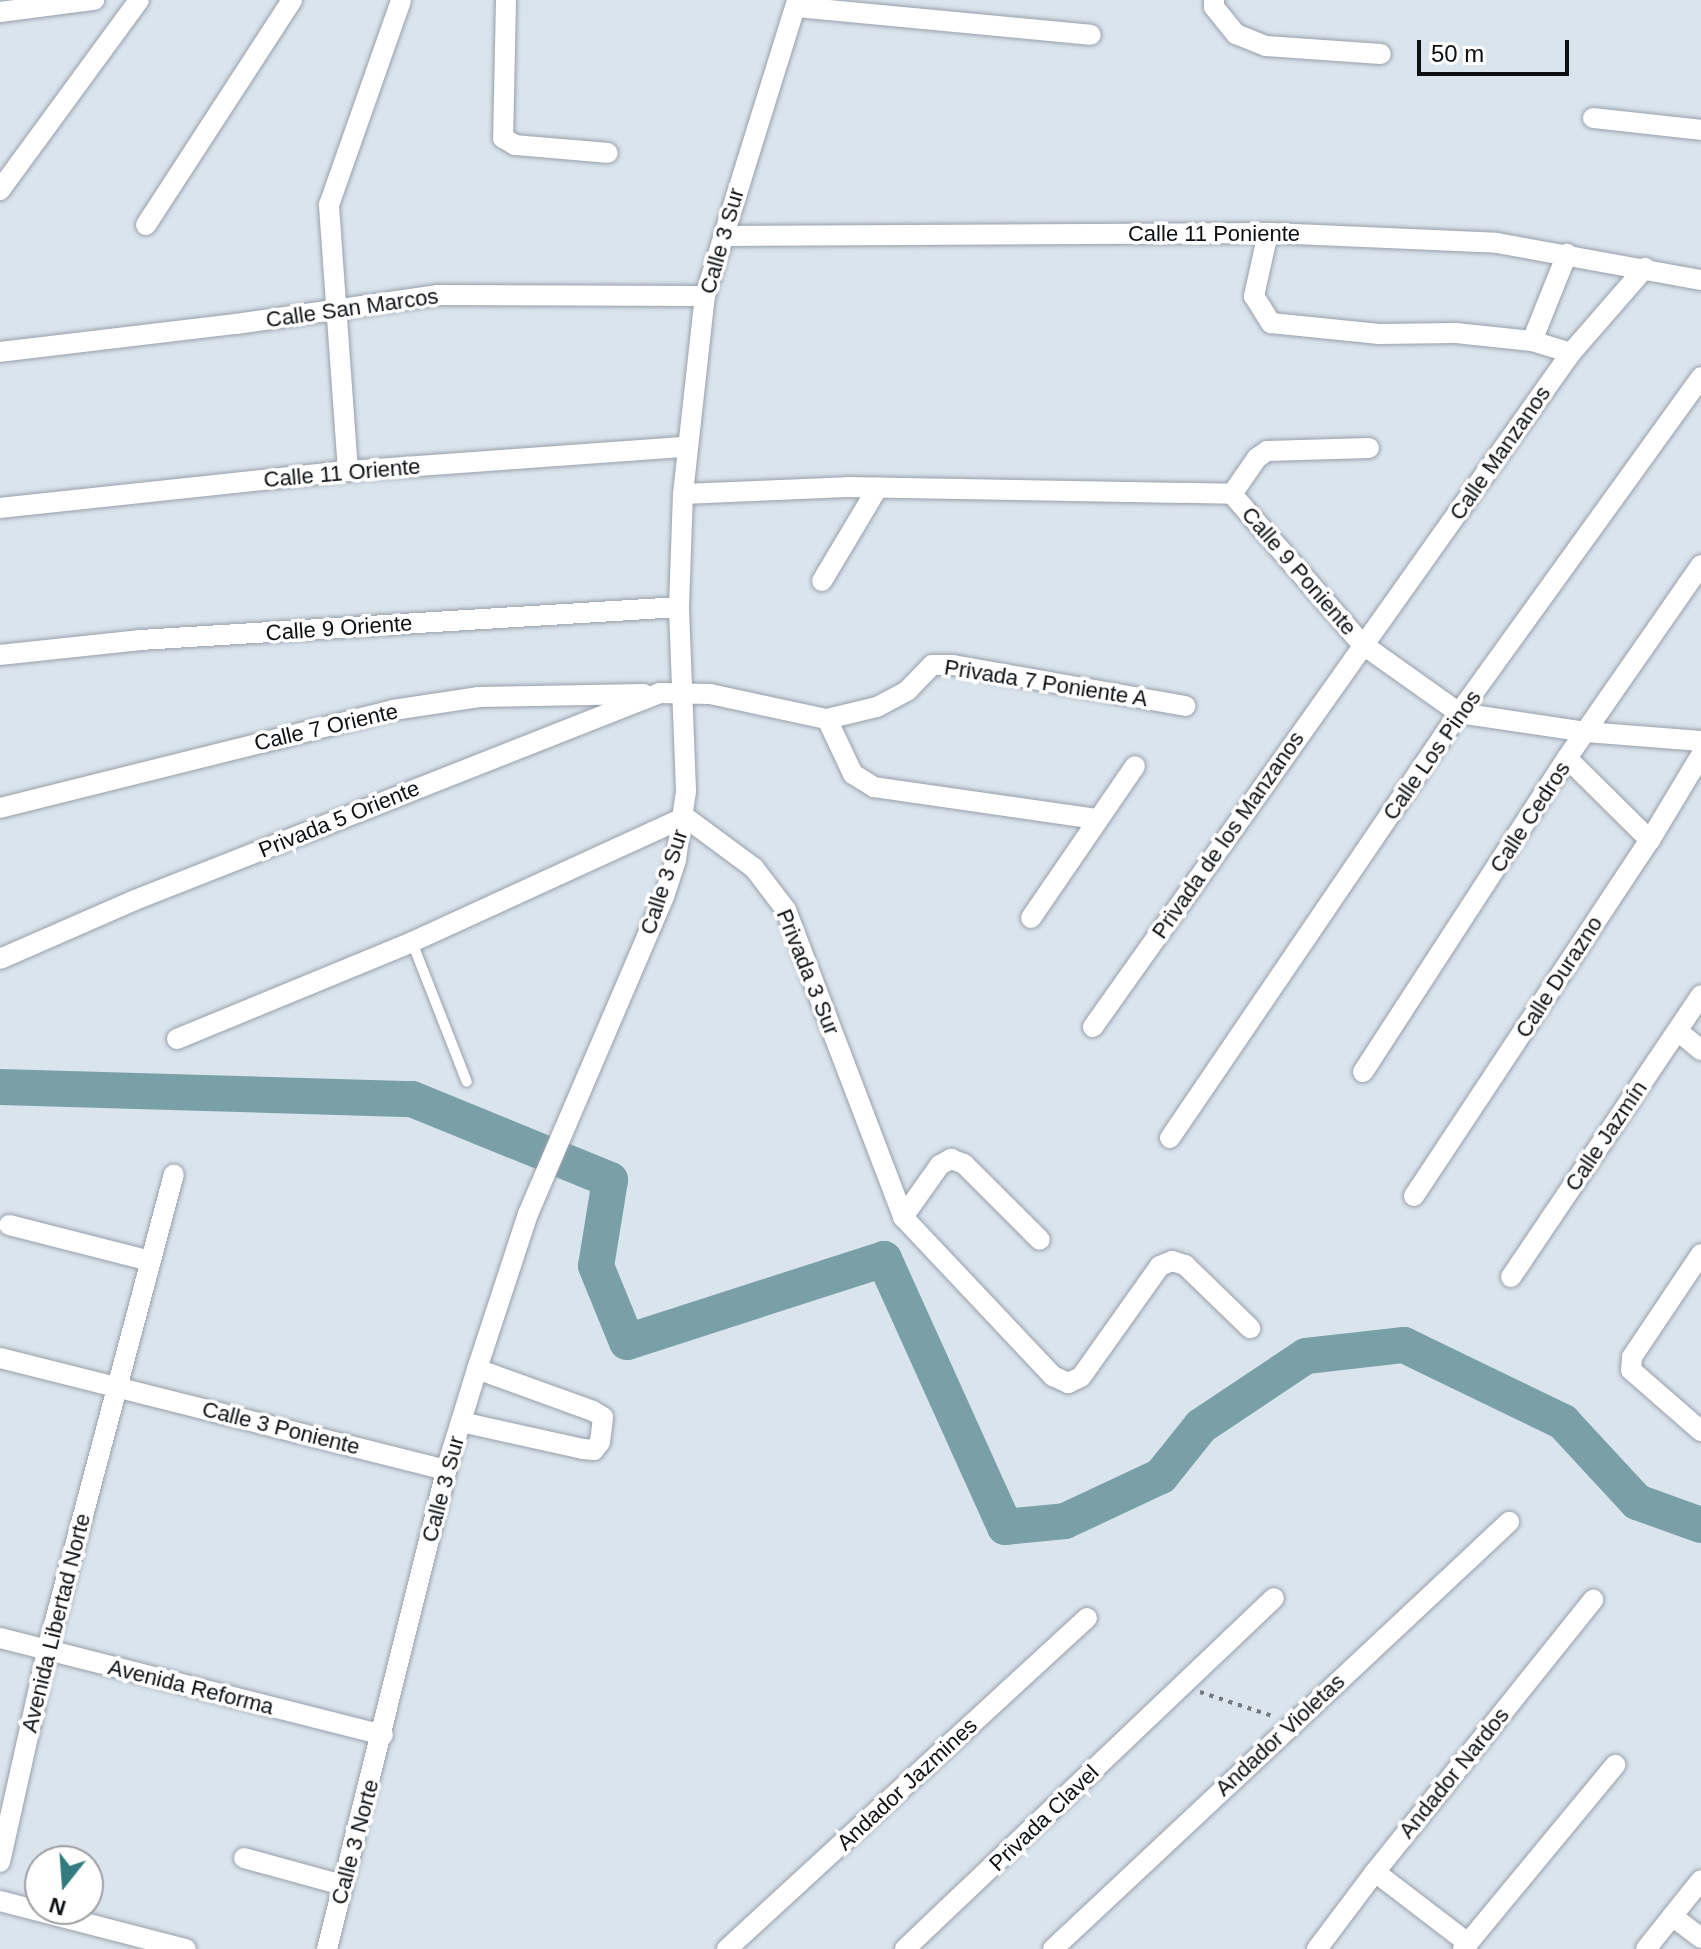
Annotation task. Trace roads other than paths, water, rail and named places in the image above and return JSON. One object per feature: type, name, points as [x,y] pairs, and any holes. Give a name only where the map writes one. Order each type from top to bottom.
[{"type":"street","points":[[0,12],[7,0]]},
{"type":"street","points":[[0,12],[94,0]]},
{"type":"street","points":[[0,190],[139,0]]},
{"type":"street","points":[[146,225],[292,0]]},
{"type":"street","points":[[348,471],[329,205],[401,0]]},
{"type":"street","points":[[506,0],[503,138],[515,145],[608,153]]},
{"type":"street","points":[[1214,0],[1214,7],[1236,34],[1266,46],[1381,54]]},
{"type":"street","points":[[796,4],[1091,35]]},
{"type":"street","name":"Calle 3 Sur","points":[[383,1735],[446,1470],[477,1369],[528,1214],[572,1120],[664,897],[685,817],[679,607],[683,494],[705,296],[796,4]]},
{"type":"street","points":[[1593,118],[1701,130]]},
{"type":"street","points":[[1268,233],[1254,296],[1271,323],[1379,334],[1456,333],[1532,341],[1571,353]]},
{"type":"street","name":"Calle 11 Poniente","points":[[723,236],[1268,233],[1497,243],[1701,280]]},
{"type":"street","points":[[1532,341],[1567,254]]},
{"type":"street","name":"Calle Manzanos","points":[[1362,644],[1524,423],[1571,353],[1645,268]]},
{"type":"street","name":"Calle San Marcos","points":[[0,352],[437,295],[705,296]]},
{"type":"street","name":"Calle Los Pinos","points":[[1170,1138],[1459,713],[1701,377]]},
{"type":"street","name":"Calle 11 Oriente","points":[[0,508],[348,471],[686,447]]},
{"type":"street","points":[[1232,494],[1257,458],[1267,451],[1369,448]]},
{"type":"street","points":[[822,581],[878,487]]},
{"type":"street","name":"Calle 9 Poniente","points":[[683,494],[878,487],[1232,494],[1362,644],[1459,713],[1586,732],[1701,741]]},
{"type":"street","name":"Calle Cedros","points":[[1363,1072],[1567,758],[1701,565]]},
{"type":"street","name":"Calle 9 Oriente","points":[[0,655],[140,640],[679,607]]},
{"type":"street","name":"Privada de los Manzanos","points":[[1093,1027],[1362,644]]},
{"type":"street","name":"Privada 7 Poniente A","points":[[827,719],[877,707],[907,691],[932,665],[953,665],[1185,706]]},
{"type":"street","name":"Privada 5 Oriente","points":[[0,959],[149,895],[660,693],[710,694],[827,719]]},
{"type":"street","name":"Calle 7 Oriente","points":[[0,808],[393,710],[479,697],[660,693]]},
{"type":"street","points":[[827,719],[853,774],[874,787],[1097,819]]},
{"type":"street","name":"Calle Durazno","points":[[1414,1196],[1650,840],[1701,755]]},
{"type":"street","points":[[1567,758],[1650,840]]},
{"type":"street","points":[[1031,918],[1135,766]]},
{"type":"street","points":[[177,1039],[412,942],[685,817]]},
{"type":"street","name":"Privada 3 Sur","points":[[685,817],[754,868],[786,910],[903,1217],[1053,1376],[1068,1383],[1081,1377],[1160,1266],[1172,1261],[1185,1265],[1250,1328]]},
{"type":"street","name":"Calle Jazmín","points":[[1511,1277],[1701,995]]},
{"type":"street","points":[[1678,1031],[1701,1050]]},
{"type":"street","points":[[903,1217],[940,1165],[951,1159],[964,1164],[1040,1240]]},
{"type":"street","name":"Avenida Libertad Norte","points":[[0,1862],[47,1651],[174,1175]]},
{"type":"street","points":[[9,1225],[150,1261]]},
{"type":"street","points":[[1701,1254],[1632,1357],[1631,1370],[1701,1431]]},
{"type":"street","name":"Calle 3 Poniente","points":[[0,1358],[446,1470]]},
{"type":"street","points":[[461,1422],[583,1449],[594,1450],[600,1442],[603,1417],[593,1411],[477,1369]]},
{"type":"street","name":"Andador Violetas","points":[[1053,1949],[1509,1522]]},
{"type":"street","name":"Privada Clavel","points":[[905,1949],[1274,1598]]},
{"type":"street","name":"Andador Nardos","points":[[1317,1949],[1593,1600]]},
{"type":"street","name":"Andador Jazmines","points":[[727,1949],[1087,1618]]},
{"type":"street","name":"Avenida Reforma","points":[[0,1638],[383,1735]]},
{"type":"street","name":"Calle 3 Norte","points":[[327,1949],[383,1735]]},
{"type":"street","points":[[1375,1872],[1466,1946],[1615,1765]]},
{"type":"street","points":[[244,1858],[343,1885]]},
{"type":"street","points":[[1646,1949],[1701,1880]]},
{"type":"street","points":[[0,1901],[186,1949]]},
{"type":"street","points":[[1672,1916],[1701,1938]]},
{"type":"lane","points":[[412,942],[467,1082]]},
{"type":"waterway","points":[[0,1087],[412,1099],[610,1180],[596,1266],[627,1342],[884,1259],[1005,1527],[1065,1521],[1161,1476],[1201,1426],[1306,1356],[1404,1345],[1563,1422],[1637,1502],[1701,1525]]}]
